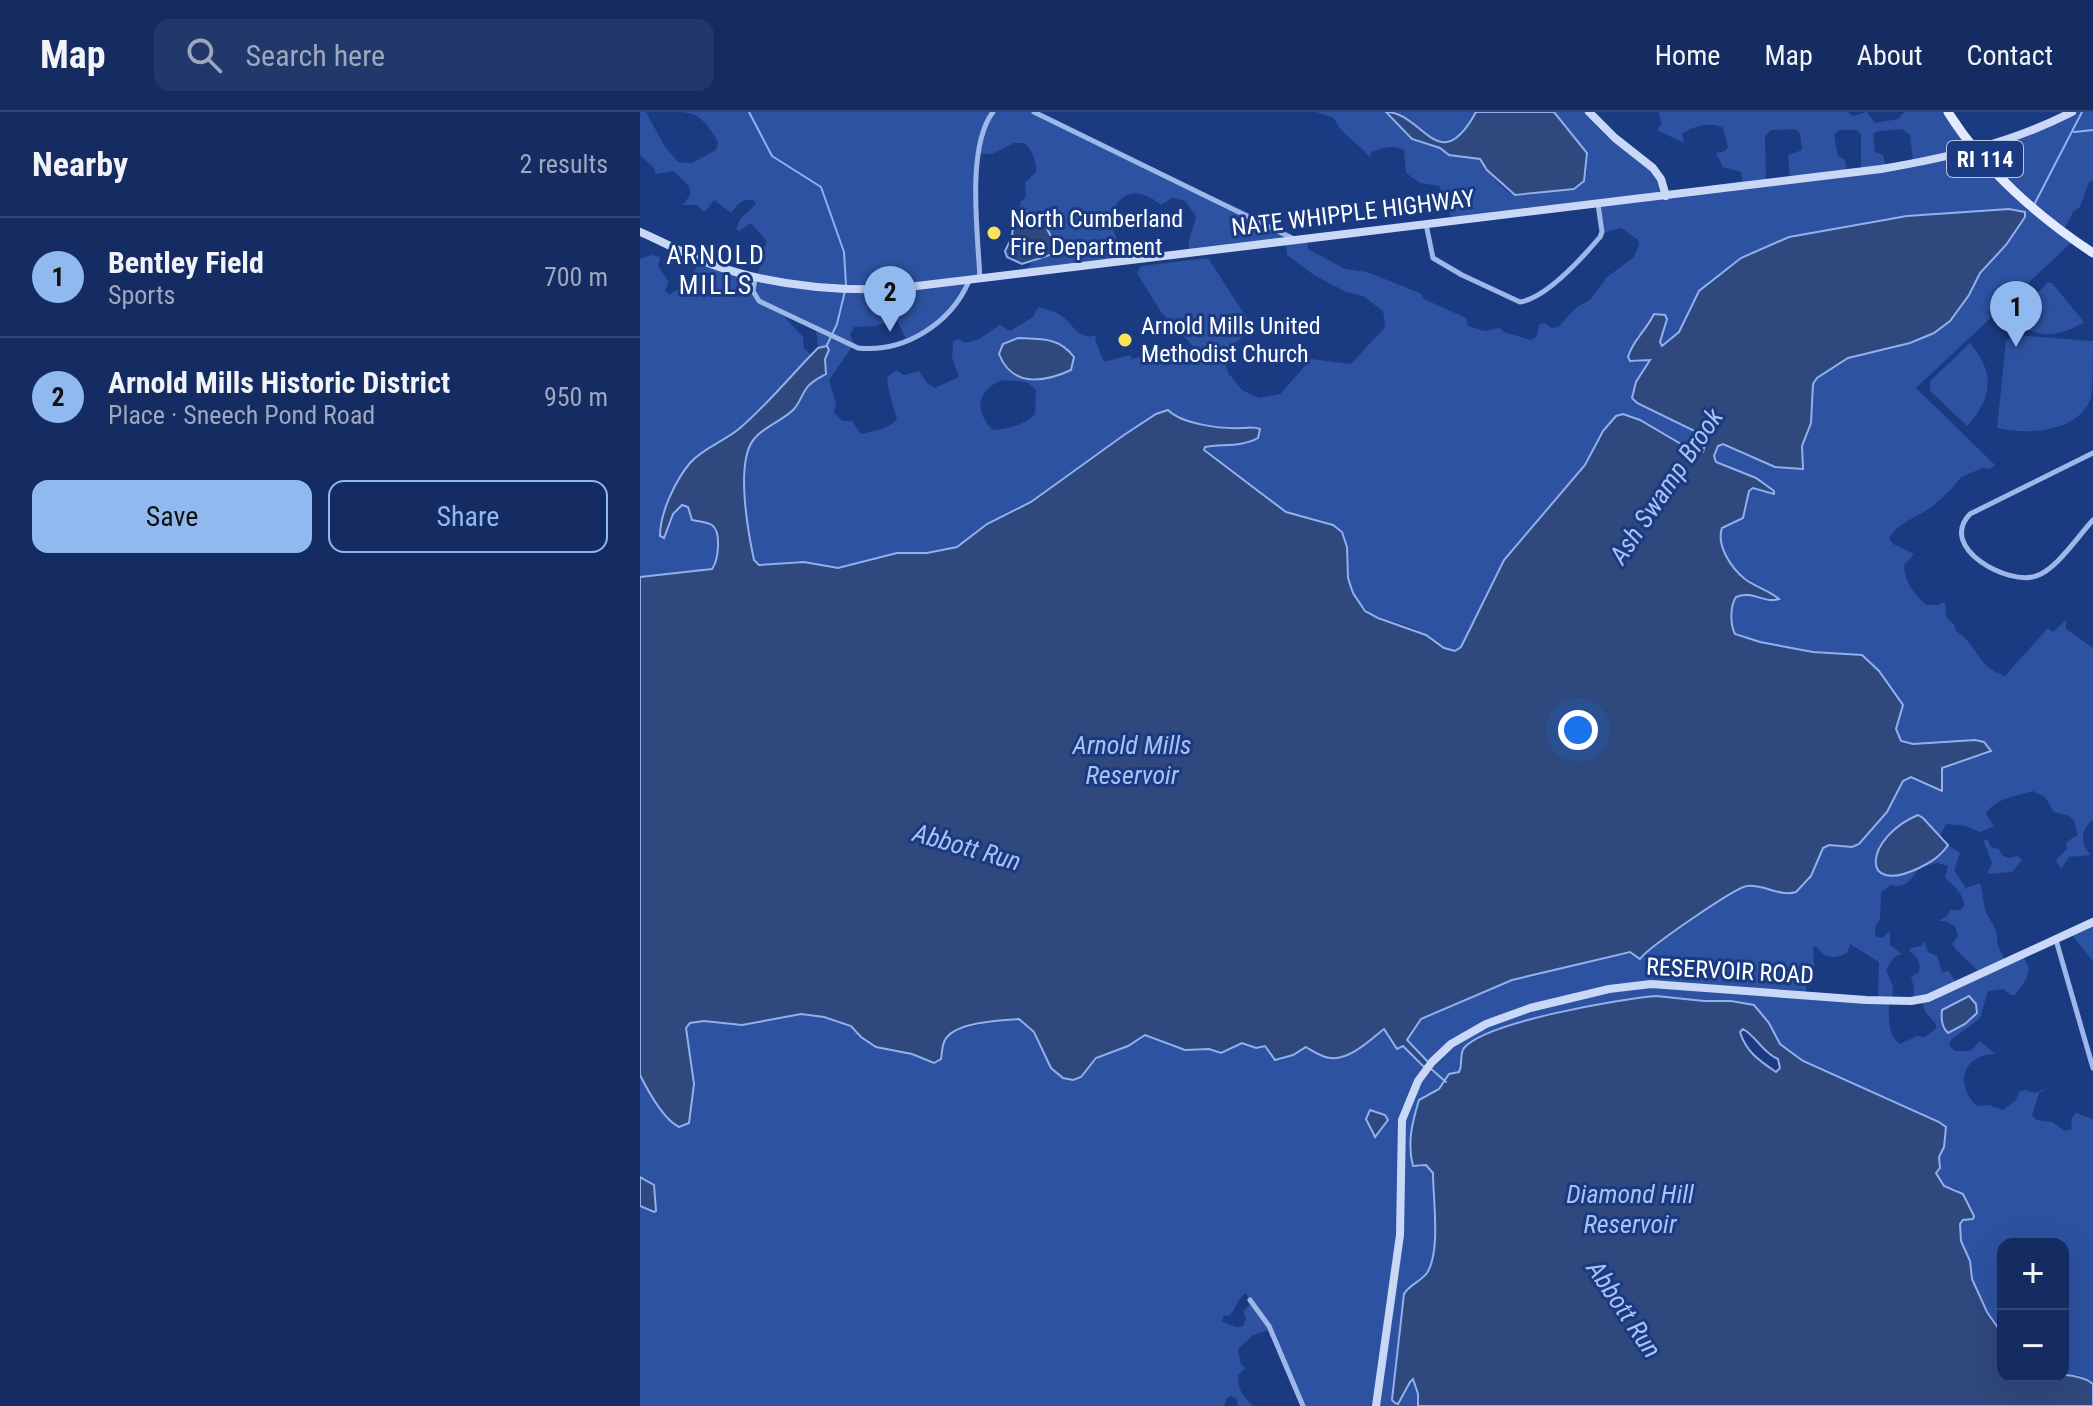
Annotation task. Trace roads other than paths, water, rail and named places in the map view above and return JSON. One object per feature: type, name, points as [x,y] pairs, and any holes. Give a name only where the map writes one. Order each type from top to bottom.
[{"type":"main road","points":[[1589,112],[1615,138],[1653,168],[1661,179],[1666,196]]},
{"type":"main road","name":"RI 114","points":[[1948,112],[1974,149],[2031,206],[2060,232],[2093,253]]},
{"type":"main road","name":"NATE WHIPPLE HIGHWAY","points":[[641,234],[708,263],[755,276],[840,290],[892,289],[1881,169],[1974,149],[2069,113]]},
{"type":"main road","name":"RESERVOIR ROAD","points":[[1376,1406],[1400,1235],[1402,1120],[1424,1070],[1451,1044],[1486,1024],[1530,1008],[1609,989],[1651,984],[1911,1001],[1928,998],[2093,922]]},
{"type":"street","points":[[980,279],[979,142],[993,112]]},
{"type":"street","points":[[1034,112],[1297,240]]},
{"type":"street","points":[[1426,224],[1433,258],[1520,302],[1529,301],[1544,292],[1600,237],[1598,204]]},
{"type":"street","points":[[755,276],[753,291],[759,301],[844,342],[867,349],[921,335],[950,313],[970,280]]},
{"type":"street","points":[[2093,453],[1970,514],[1960,528],[1961,538],[1969,552],[1996,568],[2023,578],[2034,578],[2049,568],[2093,520]]},
{"type":"street","points":[[2056,940],[2093,1068]]},
{"type":"street","points":[[1250,1300],[1269,1326],[1303,1406]]},
{"type":"water","points":[[1386,112],[1399,115],[1441,142],[1452,141],[1463,132],[1476,112],[1554,112],[1587,153],[1584,181],[1574,189],[1515,195],[1487,170],[1480,159],[1449,155],[1440,148],[1412,139]]},
{"type":"water","name":"Arnold Mills Reservoir","points":[[2009,209],[2025,212],[2025,217],[2006,245],[1980,273],[1950,321],[1934,333],[1910,343],[1848,358],[1817,378],[1813,384],[1811,423],[1802,446],[1803,469],[1775,467],[1723,444],[1718,446],[1714,456],[1716,462],[1756,478],[1774,491],[1774,494],[1753,488],[1749,491],[1743,518],[1722,528],[1723,549],[1735,569],[1749,582],[1779,599],[1748,595],[1736,597],[1731,615],[1735,634],[1813,652],[1862,655],[1879,671],[1903,705],[1896,729],[1901,741],[1913,744],[1975,740],[1984,742],[1991,751],[1942,768],[1942,791],[1911,777],[1903,781],[1887,812],[1859,844],[1823,848],[1811,876],[1796,892],[1784,893],[1747,886],[1692,919],[1640,959],[1630,952],[1512,980],[1421,1019],[1407,1040],[1429,1063],[1424,1067],[1403,1046],[1397,1049],[1384,1029],[1360,1048],[1338,1058],[1328,1058],[1306,1047],[1275,1060],[1265,1046],[1256,1048],[1242,1043],[1221,1053],[1209,1049],[1185,1050],[1145,1035],[1128,1046],[1096,1058],[1081,1077],[1073,1080],[1063,1078],[1051,1068],[1034,1032],[1019,1019],[979,1023],[958,1029],[945,1040],[941,1059],[934,1063],[912,1054],[876,1047],[851,1026],[824,1017],[801,1014],[742,1025],[704,1021],[690,1023],[686,1028],[694,1084],[689,1123],[679,1127],[656,1104],[640,1075],[640,577],[712,569],[718,547],[717,534],[712,525],[692,520],[688,507],[682,505],[673,514],[664,538],[660,536],[663,517],[674,488],[695,458],[740,428],[818,348],[827,346],[829,350],[825,359],[826,374],[808,387],[793,410],[758,435],[748,450],[745,498],[754,560],[759,565],[804,562],[838,568],[897,553],[927,553],[957,547],[987,524],[1031,502],[1156,414],[1168,410],[1182,419],[1202,425],[1260,429],[1258,438],[1252,441],[1205,447],[1204,450],[1286,512],[1333,525],[1342,532],[1347,547],[1348,578],[1353,593],[1365,611],[1426,635],[1444,648],[1455,651],[1461,647],[1504,560],[1585,465],[1603,431],[1616,416],[1623,414],[1640,420],[1698,454],[1703,452],[1707,437],[1632,398],[1636,382],[1650,360],[1630,361],[1628,357],[1654,314],[1665,315],[1667,319],[1660,342],[1662,346],[1679,332],[1699,291],[1741,258],[1789,237],[1907,216]]},
{"type":"water","points":[[1021,212],[1043,214],[1057,247],[1050,255],[1022,264],[1007,257],[1005,251],[1012,237],[1014,215]]},
{"type":"water","points":[[1018,338],[1056,342],[1074,357],[1071,370],[1050,378],[1020,377],[1005,365],[999,354],[1003,344]]},
{"type":"water","points":[[1918,815],[1948,845],[1919,868],[1899,875],[1886,875],[1878,870],[1876,861],[1879,849],[1887,837]]},
{"type":"water","name":"Diamond Hill Reservoir","points":[[1656,996],[1754,1005],[1769,1023],[1780,1044],[1803,1061],[1946,1127],[1944,1147],[1939,1157],[1940,1168],[1936,1173],[1944,1186],[1963,1194],[1974,1216],[1960,1224],[1961,1241],[1970,1261],[1972,1279],[1997,1326],[1997,1382],[2069,1382],[2069,1375],[2075,1376],[2093,1384],[2093,1406],[1418,1406],[1413,1379],[1398,1404],[1395,1403],[1392,1400],[1404,1294],[1427,1273],[1434,1252],[1433,1173],[1426,1165],[1413,1166],[1410,1149],[1419,1100],[1439,1089],[1449,1074],[1459,1072],[1464,1048],[1477,1038],[1525,1021],[1585,1007]],"holes":[[[1743,1029],[1748,1032],[1778,1059],[1780,1068],[1776,1072],[1750,1051],[1740,1032]]]},
{"type":"water","points":[[1969,996],[1976,1004],[1977,1013],[1948,1033],[1943,1025],[1942,1010]]},
{"type":"water","points":[[1370,1110],[1385,1115],[1388,1120],[1375,1137],[1366,1119]]},
{"type":"water","points":[[640,1177],[654,1185],[654,1212],[640,1206]]},
{"type":"waterway","name":"Abbott Run","points":[[749,112],[772,156],[821,187],[844,252],[846,285]]},
{"type":"waterway","name":"Ash Swamp Brook","points":[[2035,203],[2082,112]]},
{"type":"waterway","points":[[2074,132],[2093,130]]},
{"type":"waterway","name":"Abbott Run","points":[[827,345],[837,324],[845,291]]},
{"type":"waterway","name":"Abbott Run","points":[[1430,1068],[1446,1082]]},
{"type":"place","name":"North Cumberland Fire Department","points":[[994,233]]},
{"type":"place","name":"Arnold Mills Historic District","points":[[890,332]]},
{"type":"place","name":"Arnold Mills United Methodist Church","points":[[1125,340]]},
{"type":"place","name":"Bentley Field","points":[[2016,347]]},
{"type":"district","name":"ARNOLD MILLS","points":[[716,270]]}]
